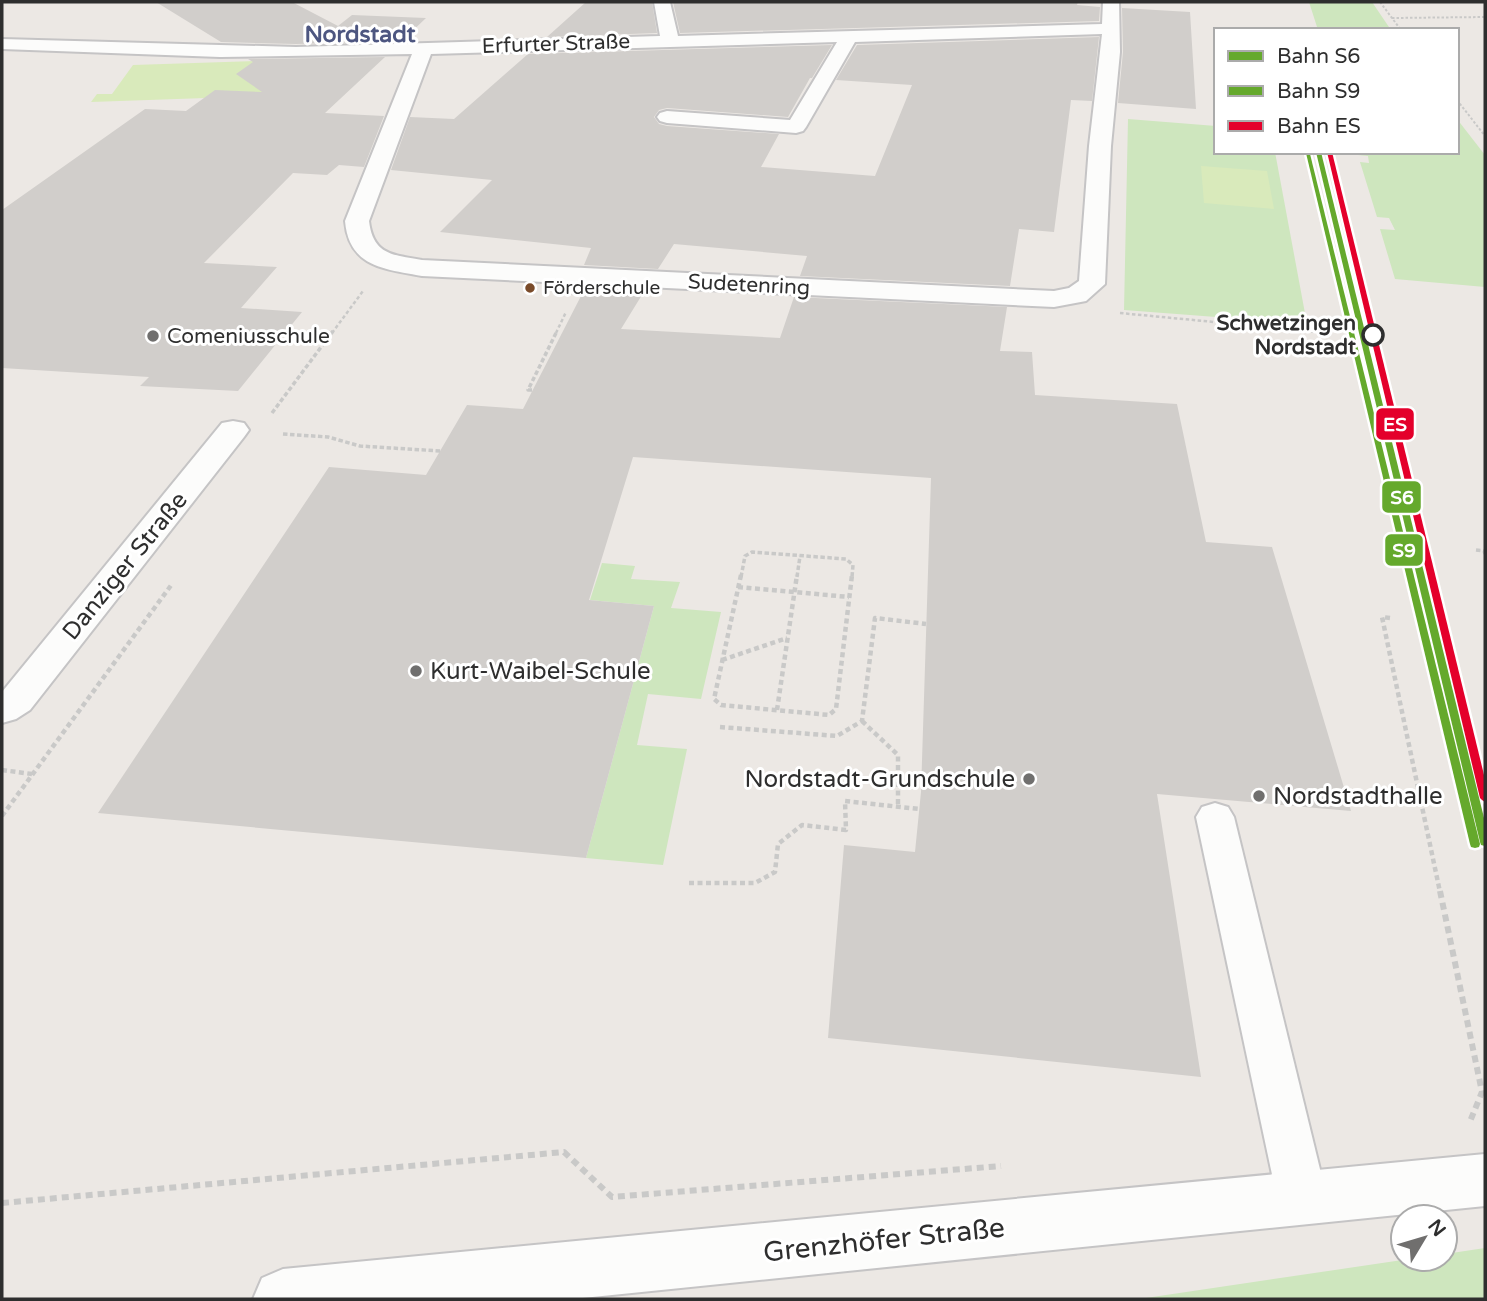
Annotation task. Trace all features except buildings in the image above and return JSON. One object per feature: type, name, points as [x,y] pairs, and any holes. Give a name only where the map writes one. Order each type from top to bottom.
[{"type":"street","points":[[662,2],[670,40]]},
{"type":"street","points":[[1077,295],[1092,284],[1100,146],[1111,52],[1111,2]]},
{"type":"street","name":"Erfurter Straße","points":[[2,44],[220,52],[1110,29]]},
{"type":"street","points":[[667,117],[796,127],[849,37]]},
{"type":"street","name":"Sudetenring","points":[[424,48],[357,221],[357,236],[366,252],[390,262],[422,268],[1037,299],[1077,295]]},
{"type":"street","name":"Danziger Straße","points":[[9,705],[233,430]]},
{"type":"street","name":"Grenzhöfer Straße","points":[[282,1299],[1485,1180]]},
{"type":"lane","points":[[1215,817],[1302,1198]]},
{"type":"path","points":[[1380,2],[1400,28]]},
{"type":"path","points":[[1392,18],[1485,17]]},
{"type":"path","points":[[1459,103],[1485,136]]},
{"type":"path","points":[[233,430],[274,412],[357,297],[390,262]]},
{"type":"path","points":[[532,390],[528,390],[583,276]]},
{"type":"path","points":[[1077,295],[1124,314],[1319,332],[1318,326]]},
{"type":"path","points":[[274,412],[283,434]]},
{"type":"path","points":[[275,445],[283,434]]},
{"type":"path","points":[[283,434],[328,437],[360,446],[440,451]]},
{"type":"path","points":[[1476,550],[1484,551],[1485,554]]},
{"type":"path","points":[[752,552],[800,556],[846,559],[853,565],[836,709],[828,715],[721,705],[714,699],[745,555],[752,552]]},
{"type":"path","points":[[777,710],[800,556]]},
{"type":"path","points":[[2,816],[177,578]]},
{"type":"path","points":[[738,587],[849,597]]},
{"type":"path","points":[[1391,618],[1382,617],[1482,1092],[1485,1091]]},
{"type":"path","points":[[862,721],[874,618],[926,624]]},
{"type":"path","points":[[722,660],[787,638]]},
{"type":"path","points":[[720,727],[837,736],[862,721]]},
{"type":"path","points":[[862,721],[898,755],[898,807]]},
{"type":"path","points":[[2,770],[32,774]]},
{"type":"path","points":[[689,883],[755,883],[775,872],[778,844],[802,825],[846,830],[845,801],[919,809]]},
{"type":"path","points":[[2,1203],[564,1152],[612,1197],[676,1192]]},
{"type":"green space","points":[[1309,2],[1372,2],[1390,28],[1317,28]]},
{"type":"green space","points":[[317,59],[345,93],[91,102],[97,94],[112,94],[133,65]]},
{"type":"green space","points":[[1128,119],[1214,126],[1214,154],[1275,154],[1307,324],[1124,310]]},
{"type":"green space","points":[[1459,122],[1485,155],[1485,287],[1395,279],[1380,229],[1395,230],[1389,218],[1377,217],[1360,162],[1369,163],[1368,156],[1358,155],[1459,154]]},
{"type":"green space","points":[[1201,166],[1267,171],[1274,209],[1204,203]]},
{"type":"green space","points":[[602,563],[635,566],[631,579],[680,582],[671,608],[721,612],[701,699],[648,694],[637,745],[687,749],[663,865],[586,858],[654,606],[590,600]]},
{"type":"green space","points":[[1485,1248],[1485,1299],[1139,1299],[1389,1262],[1389,1273],[1459,1273],[1459,1252]]},
{"type":"rail line","name":"S9","points":[[1308,154],[1475,844]]},
{"type":"rail line","name":"S6","points":[[1318,154],[1485,842]]},
{"type":"rail line","name":"ES","points":[[1329,154],[1485,798]]},
{"type":"place","name":"Förderschule","points":[[530,288]]},
{"type":"place","name":"Schwetzingen Nordstadt","points":[[1373,335]]},
{"type":"place","name":"Comeniusschule","points":[[153,336]]},
{"type":"place","name":"Kurt-Waibel-Schule","points":[[416,671]]},
{"type":"place","name":"Nordstadt-Grundschule","points":[[1029,779]]},
{"type":"place","name":"Nordstadthalle","points":[[1259,796]]},
{"type":"district","name":"Nordstadt","points":[[360,35]]}]
